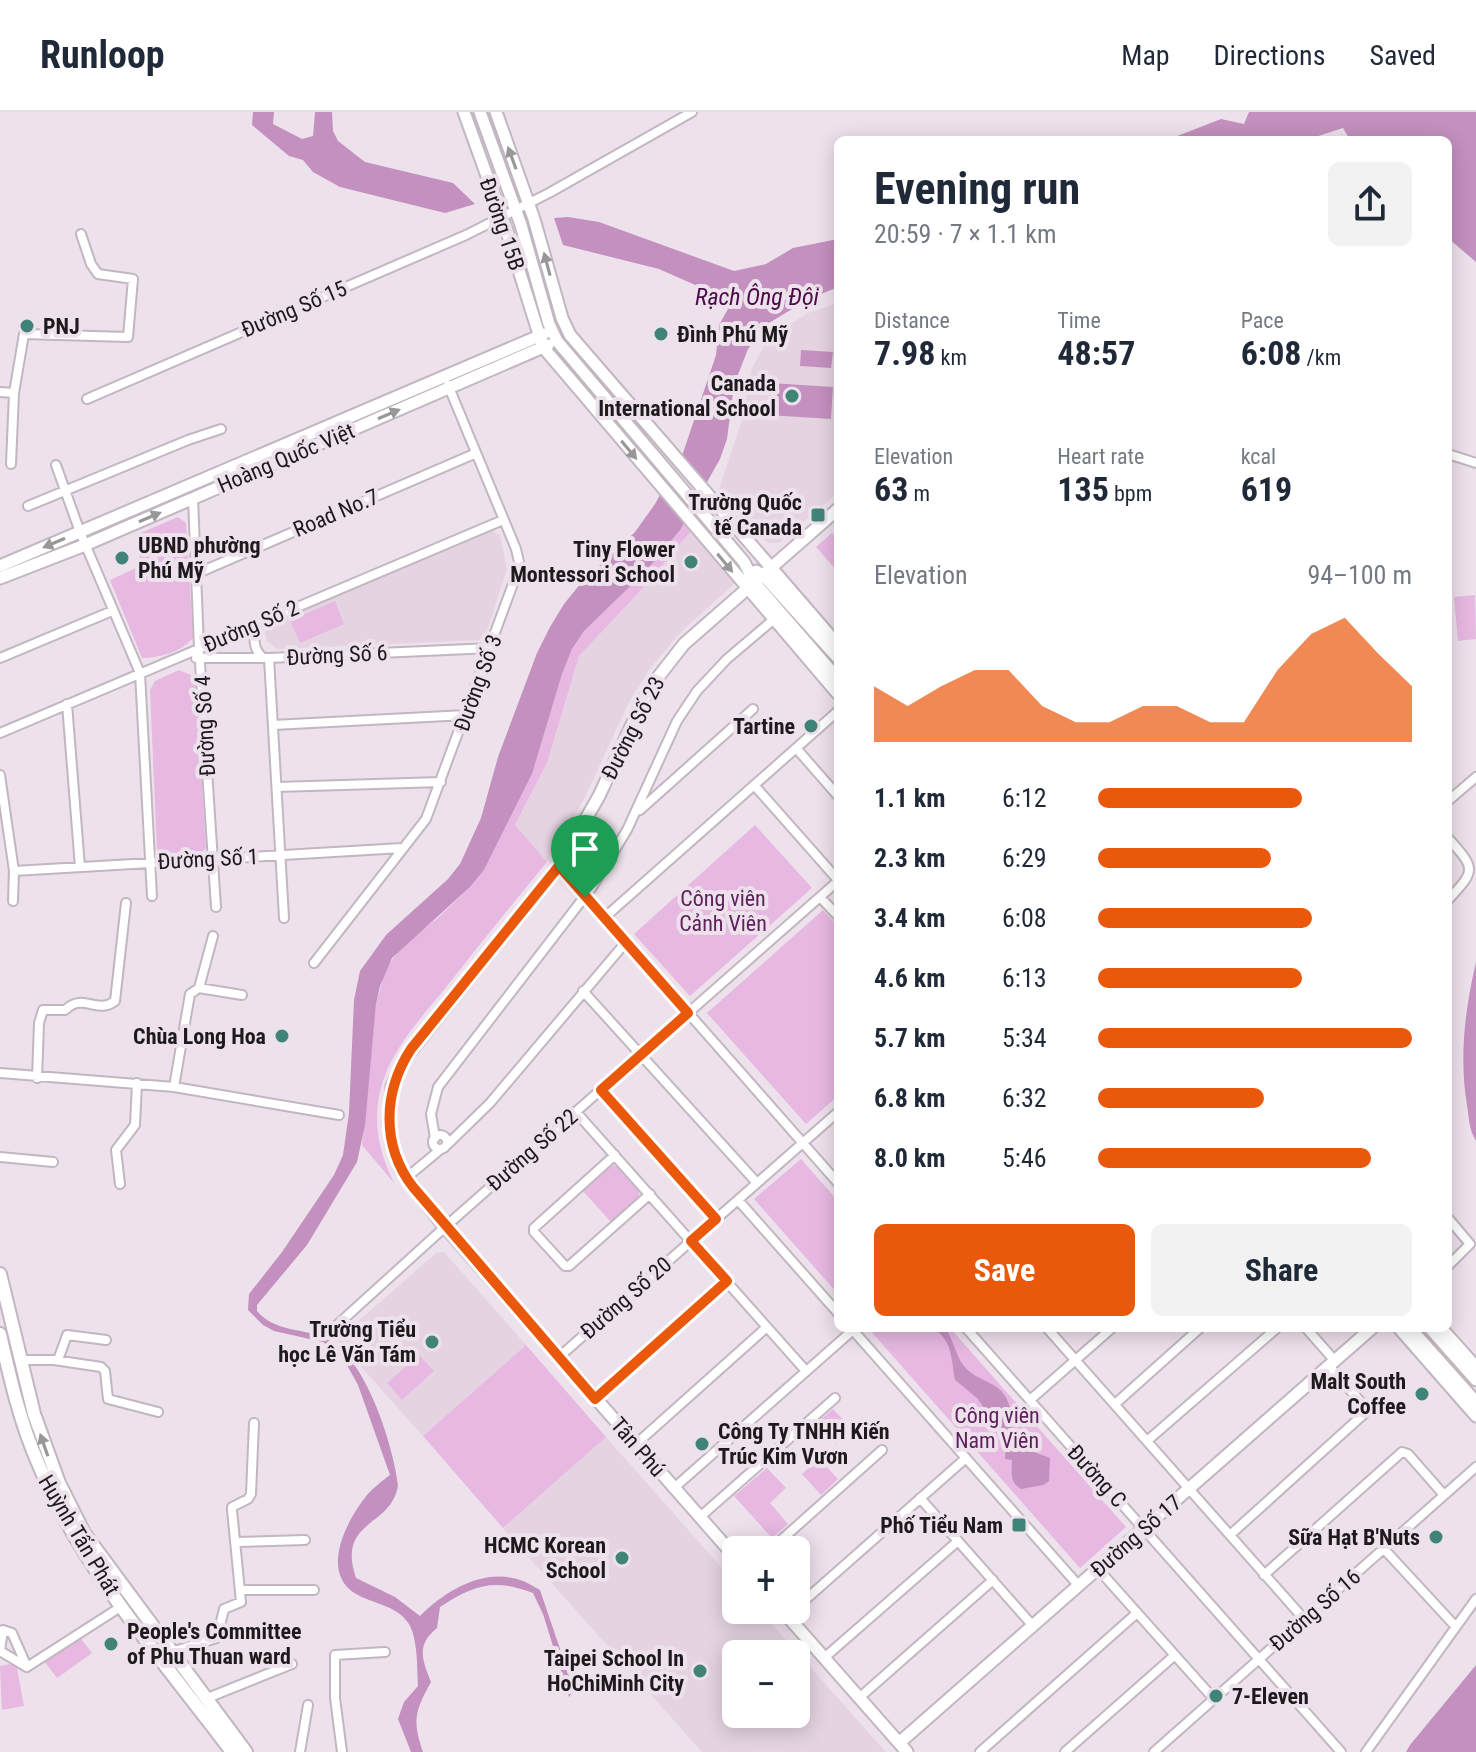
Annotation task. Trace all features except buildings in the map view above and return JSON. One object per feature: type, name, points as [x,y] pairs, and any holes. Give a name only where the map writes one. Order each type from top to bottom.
[{"type":"main road","name":"Đường 15B","points":[[464,112],[540,342]]},
{"type":"main road","name":"Đường 15B","points":[[480,112],[515,210],[554,336]]},
{"type":"main road","name":"Đường 15B","points":[[496,112],[529,204],[567,330]]},
{"type":"main road","name":"Hoàng Quốc Việt","points":[[0,566],[444,377],[567,330]]},
{"type":"main road","points":[[567,330],[727,518],[759,579],[773,620],[834,689]]},
{"type":"main road","points":[[554,336],[748,567],[834,654]]},
{"type":"main road","name":"Hoàng Quốc Việt","points":[[0,578],[85,545],[449,389],[540,342]]},
{"type":"main road","points":[[540,342],[704,538],[834,642]]},
{"type":"main road","name":"Đường Số 23","points":[[445,1227],[406,1178],[395,1157],[389,1131],[391,1094],[397,1072],[418,1038],[559,866],[599,796],[633,719],[655,679],[684,644],[834,513]]},
{"type":"main road","points":[[759,579],[834,674]]},
{"type":"main road","name":"Tân Phú","points":[[445,1227],[722,1542]]},
{"type":"main road","name":"Huỳnh Tấn Phát","points":[[0,1274],[34,1414],[59,1483],[86,1536],[127,1602]]},
{"type":"main road","name":"Đường Số 17","points":[[903,1747],[1033,1626],[1368,1332]]},
{"type":"main road","points":[[1402,1332],[1476,1416]]},
{"type":"main road","points":[[1414,1332],[1476,1402]]},
{"type":"main road","points":[[1434,1332],[1476,1380]]},
{"type":"main road","points":[[1445,1332],[1476,1367]]},
{"type":"main road","name":"Huỳnh Tấn Phát","points":[[0,1334],[20,1417],[38,1465],[74,1535],[246,1752]]},
{"type":"main road","points":[[799,1624],[824,1658],[903,1747]]},
{"type":"main road","name":"Huỳnh Tấn Phát","points":[[165,1650],[232,1752]]},
{"type":"street","name":"Đường Số 15","points":[[87,399],[529,204],[692,112]]},
{"type":"street","points":[[11,464],[14,393],[24,334],[128,337],[133,279],[98,274],[91,264],[81,234]]},
{"type":"street","name":"Đường Số 3","points":[[314,963],[426,819],[491,648],[519,562],[444,377]]},
{"type":"street","points":[[0,392],[14,393]]},
{"type":"street","points":[[28,506],[221,429]]},
{"type":"street","name":"Road No.7","points":[[198,573],[474,454]]},
{"type":"street","points":[[1452,455],[1476,463]]},
{"type":"street","points":[[56,465],[85,545],[140,673],[152,896]]},
{"type":"street","name":"Đường Số 4","points":[[193,498],[199,648],[216,907]]},
{"type":"street","name":"Đường Số 2","points":[[0,733],[503,520]]},
{"type":"street","points":[[0,658],[112,611]]},
{"type":"street","points":[[444,1147],[443,1136],[435,1138],[432,1125],[432,1108],[442,1080],[585,897],[635,815],[677,721],[690,701],[721,665],[773,620]]},
{"type":"street","points":[[256,624],[254,641],[258,654],[266,658],[273,725],[284,918]]},
{"type":"street","name":"Đường Số 6","points":[[184,654],[201,659],[266,658],[491,648]]},
{"type":"street","points":[[67,704],[80,867]]},
{"type":"street","points":[[635,815],[753,709]]},
{"type":"street","points":[[273,725],[466,715]]},
{"type":"street","points":[[604,918],[834,715]]},
{"type":"street","points":[[796,748],[834,791]]},
{"type":"street","points":[[0,775],[14,871],[13,901]]},
{"type":"street","points":[[1452,798],[1476,777]]},
{"type":"street","points":[[277,787],[441,782]]},
{"type":"street","points":[[754,785],[834,876]]},
{"type":"street","points":[[1452,842],[1468,860],[1472,872],[1467,883],[1452,896]]},
{"type":"street","name":"Đường Số 1","points":[[14,871],[402,848]]},
{"type":"street","points":[[559,866],[834,1178]]},
{"type":"street","name":"Đường Số 22","points":[[336,1326],[834,885]]},
{"type":"street","points":[[820,897],[834,912]]},
{"type":"street","points":[[37,1078],[39,1023],[43,1010],[65,1010],[73,1003],[80,1002],[101,1007],[115,1001],[126,903]]},
{"type":"street","points":[[174,1087],[190,994],[199,988],[213,936]]},
{"type":"street","points":[[406,1178],[490,1103],[626,942]]},
{"type":"street","points":[[199,988],[242,995]]},
{"type":"street","points":[[583,991],[757,1183]]},
{"type":"street","points":[[0,1073],[174,1087],[339,1115]]},
{"type":"street","points":[[120,1184],[116,1150],[135,1125],[137,1083]]},
{"type":"street","points":[[601,1090],[716,1219]]},
{"type":"street","points":[[576,1112],[806,1371]]},
{"type":"street","name":"Đường Số 20","points":[[559,1357],[834,1116]]},
{"type":"street","points":[[615,1155],[534,1228],[534,1232],[565,1266],[569,1266],[650,1194]]},
{"type":"street","points":[[0,1157],[53,1162]]},
{"type":"street","points":[[738,1200],[834,1308]]},
{"type":"street","points":[[1452,1223],[1470,1244],[1452,1262]]},
{"type":"street","points":[[595,1399],[727,1281]]},
{"type":"street","points":[[636,1444],[767,1327]]},
{"type":"street","points":[[674,1488],[849,1332]]},
{"type":"street","points":[[855,1332],[1079,1586]]},
{"type":"street","name":"Đường C","points":[[970,1332],[1341,1752]]},
{"type":"street","points":[[1051,1332],[1304,1619]]},
{"type":"street","points":[[1030,1400],[1108,1332]]},
{"type":"street","points":[[1115,1404],[1196,1332]]},
{"type":"street","points":[[1147,1441],[1272,1332]]},
{"type":"street","points":[[1230,1535],[1366,1412],[1309,1332]]},
{"type":"street","points":[[58,1360],[67,1335],[106,1340]]},
{"type":"street","points":[[20,1360],[58,1360],[101,1367],[105,1371],[105,1395],[108,1399],[158,1412]]},
{"type":"street","points":[[700,1517],[835,1398]]},
{"type":"street","points":[[165,1650],[217,1638],[224,1609],[241,1602],[232,1507],[248,1499],[251,1494],[254,1423]]},
{"type":"street","points":[[786,1536],[882,1450]]},
{"type":"street","points":[[1264,1575],[1402,1452],[1408,1454],[1444,1495]]},
{"type":"street","points":[[810,1594],[966,1458]]},
{"type":"street","name":"Đường Số 16","points":[[1154,1752],[1476,1467]]},
{"type":"street","points":[[920,1498],[1033,1626]]},
{"type":"street","points":[[237,1542],[305,1540]]},
{"type":"street","points":[[824,1658],[958,1541]]},
{"type":"street","points":[[1384,1549],[1456,1627]]},
{"type":"street","points":[[1098,1569],[1214,1699]]},
{"type":"street","points":[[859,1698],[993,1580]]},
{"type":"street","points":[[240,1590],[314,1590]]},
{"type":"street","points":[[1366,1752],[1476,1599]]},
{"type":"street","points":[[27,1667],[127,1602]]},
{"type":"street","points":[[980,1752],[1137,1613]]},
{"type":"street","points":[[3,1630],[12,1633],[27,1667],[0,1651],[3,1630]]},
{"type":"street","points":[[342,1752],[335,1698],[335,1655],[385,1652]]},
{"type":"street","points":[[1065,1752],[1175,1655]]},
{"type":"street","points":[[205,1699],[292,1664]]},
{"type":"street","points":[[300,1752],[308,1705]]},
{"type":"shaded area","name":"Canada International School","points":[[834,304],[834,495],[779,543],[768,543],[719,489],[741,423],[752,368],[769,337],[808,313]]},
{"type":"shaded area","points":[[490,530],[500,535],[507,569],[487,631],[479,640],[277,649],[267,641],[265,633],[270,625]]},
{"type":"shaded area","points":[[691,531],[735,583],[680,633],[649,670],[629,702],[585,797],[547,862],[515,826],[547,763],[579,656]]},
{"type":"shaded area","name":"Trường Tiểu học Lê Văn Tám","points":[[444,1252],[526,1345],[423,1436],[337,1340],[436,1253]]},
{"type":"shaded area","name":"HCMC Korean School","points":[[606,1437],[722,1568],[722,1624],[772,1624],[786,1640],[722,1640],[722,1728],[810,1728],[810,1667],[886,1752],[702,1752],[503,1528]]},
{"type":"green space","points":[[178,517],[186,523],[193,638],[170,653],[142,658],[110,580],[140,566],[138,534]]},
{"type":"green space","points":[[684,523],[691,531],[579,656],[547,763],[515,825],[547,862],[418,1022],[392,1060],[378,1100],[377,1125],[384,1160],[394,1183],[362,1145],[376,1004],[385,970],[402,946],[439,917],[484,870],[532,774],[572,649],[584,631],[646,571]]},
{"type":"green space","points":[[832,533],[834,567],[816,547]]},
{"type":"green space","points":[[1475,595],[1476,639],[1458,641],[1454,597]]},
{"type":"green space","points":[[335,601],[344,624],[300,643],[290,621]]},
{"type":"green space","points":[[179,670],[191,675],[195,681],[206,848],[199,855],[165,857],[157,851],[150,690],[155,681]]},
{"type":"green space","name":"Công viên Cảnh Viên","points":[[755,825],[812,888],[690,996],[634,934]]},
{"type":"green space","points":[[823,910],[834,922],[834,1100],[806,1124],[707,1013]]},
{"type":"green space","points":[[801,1159],[834,1196],[834,1289],[754,1199]]},
{"type":"green space","points":[[611,1165],[617,1166],[639,1191],[639,1197],[611,1222],[583,1191]]},
{"type":"green space","name":"Công viên Nam Viên","points":[[872,1332],[954,1332],[1126,1527],[1080,1568]]},
{"type":"green space","points":[[526,1345],[606,1437],[503,1528],[423,1436]]},
{"type":"green space","points":[[419,1355],[434,1371],[402,1400],[387,1383]]},
{"type":"green space","points":[[833,1409],[852,1429],[836,1444],[817,1423]]},
{"type":"green space","points":[[819,1459],[838,1479],[821,1495],[802,1474]]},
{"type":"green space","points":[[767,1468],[786,1488],[770,1503],[788,1524],[770,1536],[734,1496]]},
{"type":"green space","points":[[79,1636],[92,1653],[57,1678],[44,1661]]},
{"type":"green space","points":[[16,1663],[24,1706],[2,1710],[0,1666]]},
{"type":"water","points":[[253,112],[274,112],[273,124],[302,139],[313,136],[315,112],[332,112],[333,131],[338,141],[365,162],[453,183],[475,204],[445,213],[340,187],[313,172],[303,160],[289,156],[252,125]]},
{"type":"water","points":[[1249,112],[1476,112],[1476,262],[1452,241],[1452,136],[1348,136],[1343,128],[1318,136],[1177,136],[1221,119],[1244,124]]},
{"type":"water","name":"Rạch Ông Đội","points":[[554,218],[599,222],[734,271],[766,264],[793,248],[834,240],[834,289],[807,300],[769,323],[748,349],[734,385],[727,439],[720,459],[680,530],[646,571],[584,631],[572,649],[532,774],[484,870],[470,887],[392,958],[376,1004],[365,1125],[357,1162],[307,1245],[257,1305],[257,1311],[272,1323],[325,1338],[339,1348],[353,1362],[375,1402],[390,1447],[398,1485],[394,1499],[359,1534],[353,1545],[356,1578],[395,1597],[420,1616],[452,1591],[490,1577],[520,1580],[540,1590],[574,1690],[569,1697],[543,1614],[533,1593],[495,1585],[474,1589],[440,1607],[437,1628],[426,1640],[423,1659],[431,1682],[421,1701],[416,1723],[423,1752],[411,1752],[398,1719],[404,1702],[418,1686],[412,1631],[398,1613],[356,1594],[345,1584],[339,1573],[338,1560],[340,1546],[352,1518],[367,1495],[390,1475],[358,1385],[342,1356],[323,1342],[274,1331],[263,1325],[248,1310],[249,1294],[282,1252],[334,1175],[343,1155],[349,1113],[354,1000],[360,971],[386,935],[448,879],[460,864],[481,818],[498,757],[537,653],[550,627],[581,583],[635,532],[655,504],[683,453],[716,355],[719,325],[728,309],[702,288],[659,269],[563,245]]},
{"type":"water","points":[[801,350],[833,352],[831,368],[800,366]]},
{"type":"water","points":[[770,383],[833,387],[831,419],[768,415]]},
{"type":"water","points":[[1476,962],[1476,1141],[1469,1119],[1463,1051]]},
{"type":"water","points":[[947,1332],[965,1367],[1002,1392],[1009,1404],[1016,1438],[1031,1451],[1050,1458],[1049,1481],[1021,1489],[1015,1483],[1012,1460],[1005,1459],[1006,1445],[991,1411],[987,1412],[977,1398],[955,1380],[948,1345],[940,1333]]},
{"type":"water","points":[[1476,1665],[1476,1752],[1406,1752],[1410,1745]]},
{"type":"pier","points":[[679,453],[708,487],[687,526],[657,492]]},
{"type":"place","name":"PNJ","points":[[27,326]]},
{"type":"place","name":"Đình Phú Mỹ","points":[[661,334]]},
{"type":"place","name":"Canada International School","points":[[792,396]]},
{"type":"place","name":"Trường Quốc tế Canada","points":[[818,515]]},
{"type":"place","name":"UBND phường Phú Mỹ","points":[[122,558]]},
{"type":"place","name":"Tiny Flower Montessori School","points":[[691,562]]},
{"type":"place","name":"Tartine","points":[[811,726]]},
{"type":"place","name":"Chùa Long Hoa","points":[[282,1036]]},
{"type":"place","name":"Trường Tiểu học Lê Văn Tám","points":[[432,1342]]},
{"type":"place","name":"Malt South Coffee","points":[[1422,1394]]},
{"type":"place","name":"Công Ty TNHH Kiến Trúc Kim Vươn","points":[[702,1444]]},
{"type":"place","name":"Phố Tiểu Nam","points":[[1019,1525]]},
{"type":"place","name":"Sữa Hạt B'Nuts","points":[[1436,1537]]},
{"type":"place","name":"HCMC Korean School","points":[[622,1558]]},
{"type":"place","name":"People's Committee of Phu Thuan ward","points":[[111,1644]]},
{"type":"place","name":"Taipei School In HoChiMinh City","points":[[700,1671]]},
{"type":"place","name":"7-Eleven","points":[[1216,1696]]},
{"type":"route","points":[[559,866],[585,897],[688,1013],[601,1090],[716,1219],[691,1241],[727,1281],[595,1399],[413,1187],[395,1157],[389,1123],[394,1079],[418,1038],[559,866]]}]
